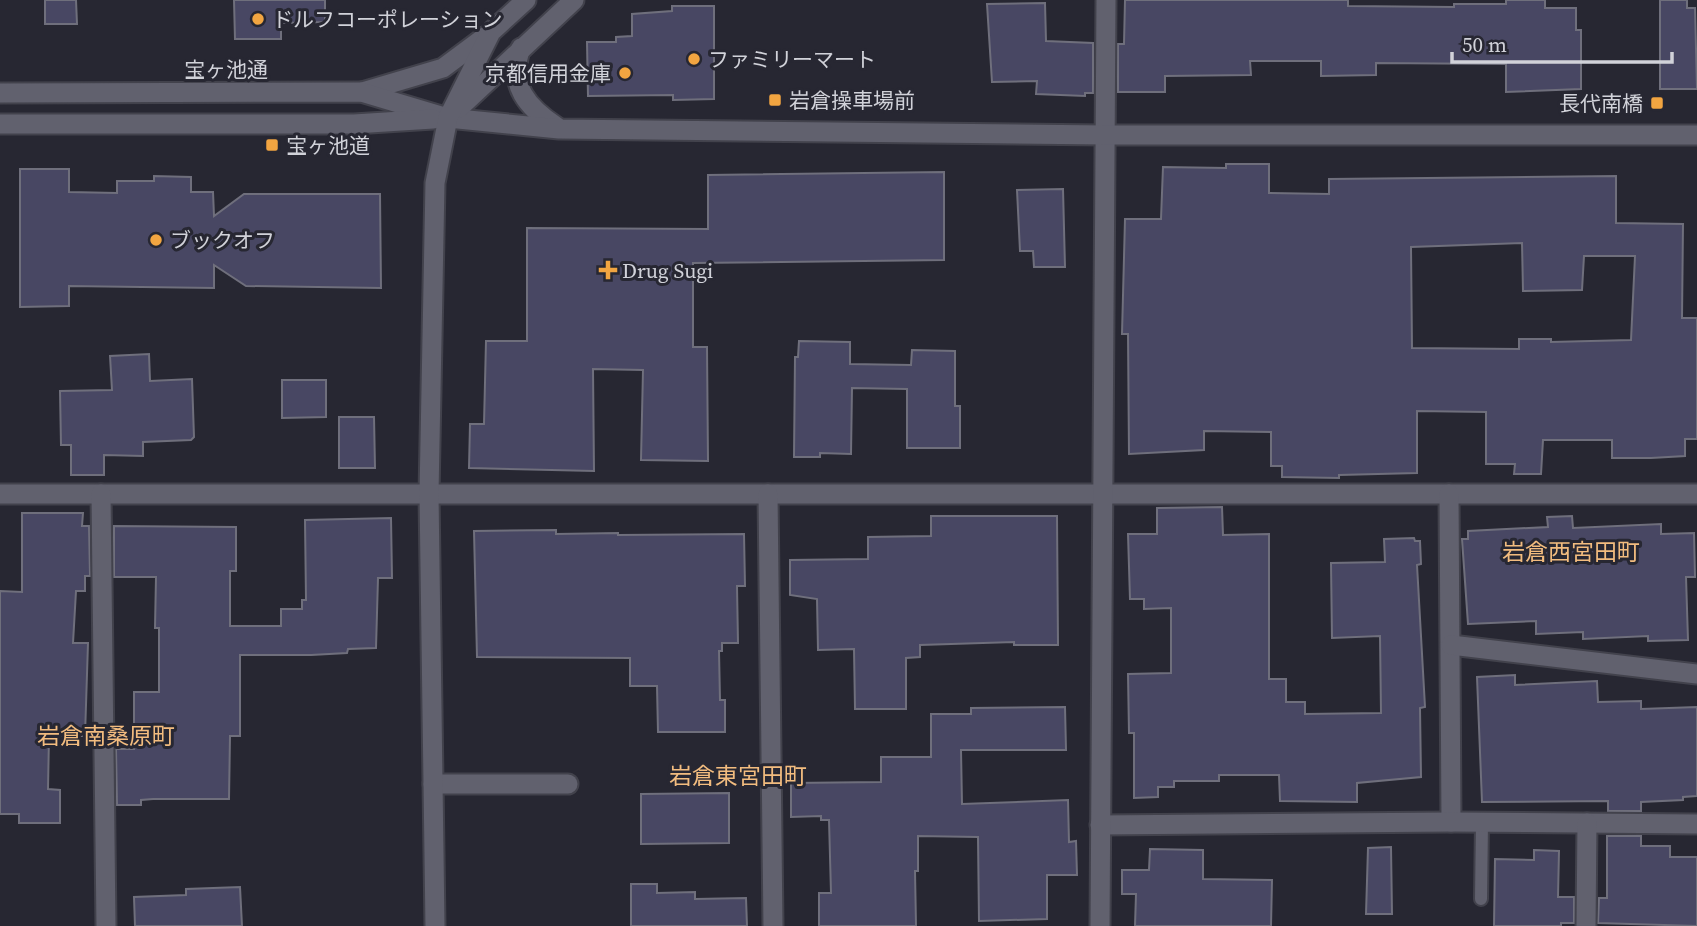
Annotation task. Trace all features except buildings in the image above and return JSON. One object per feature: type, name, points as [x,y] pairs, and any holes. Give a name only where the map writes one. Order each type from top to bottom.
[{"type":"street","points":[[361,92],[443,68],[491,32],[526,0]]},
{"type":"street","points":[[448,118],[574,0]]},
{"type":"street","points":[[1100,926],[1106,0]]},
{"type":"street","points":[[435,926],[429,494],[435,184],[448,118],[491,32]]},
{"type":"street","points":[[521,48],[517,60],[517,80],[523,98],[538,114],[559,129]]},
{"type":"street","name":"宝ヶ池通","points":[[0,93],[361,92],[448,118]]},
{"type":"street","points":[[0,124],[354,124],[448,118],[559,129],[1105,135],[1697,135]]},
{"type":"street","points":[[0,494],[1697,494]]},
{"type":"street","points":[[101,494],[106,926]]},
{"type":"street","points":[[768,494],[773,926]]},
{"type":"street","points":[[1449,494],[1451,822]]},
{"type":"street","points":[[1451,645],[1697,674]]},
{"type":"street","points":[[433,785],[568,784]]},
{"type":"street","points":[[1100,825],[1451,822],[1697,824]]},
{"type":"street","points":[[1586,926],[1587,823]]},
{"type":"lane","points":[[1481,899],[1482,822]]},
{"type":"place","name":"ドルフコーポレーション","points":[[258,19]]},
{"type":"place","name":"ファミリーマート","points":[[694,59]]},
{"type":"place","name":"京都信用金庫","points":[[625,73]]},
{"type":"place","name":"岩倉操車場前","points":[[775,100]]},
{"type":"place","name":"長代南橋","points":[[1657,103]]},
{"type":"place","name":"宝ヶ池道","points":[[272,145]]},
{"type":"place","name":"ブックオフ","points":[[156,240]]},
{"type":"place","name":"Drug Sugi","points":[[608,270]]},
{"type":"district","name":"岩倉西宮田町","points":[[1571,552]]},
{"type":"district","name":"岩倉南桑原町","points":[[106,736]]},
{"type":"district","name":"岩倉東宮田町","points":[[738,776]]}]
